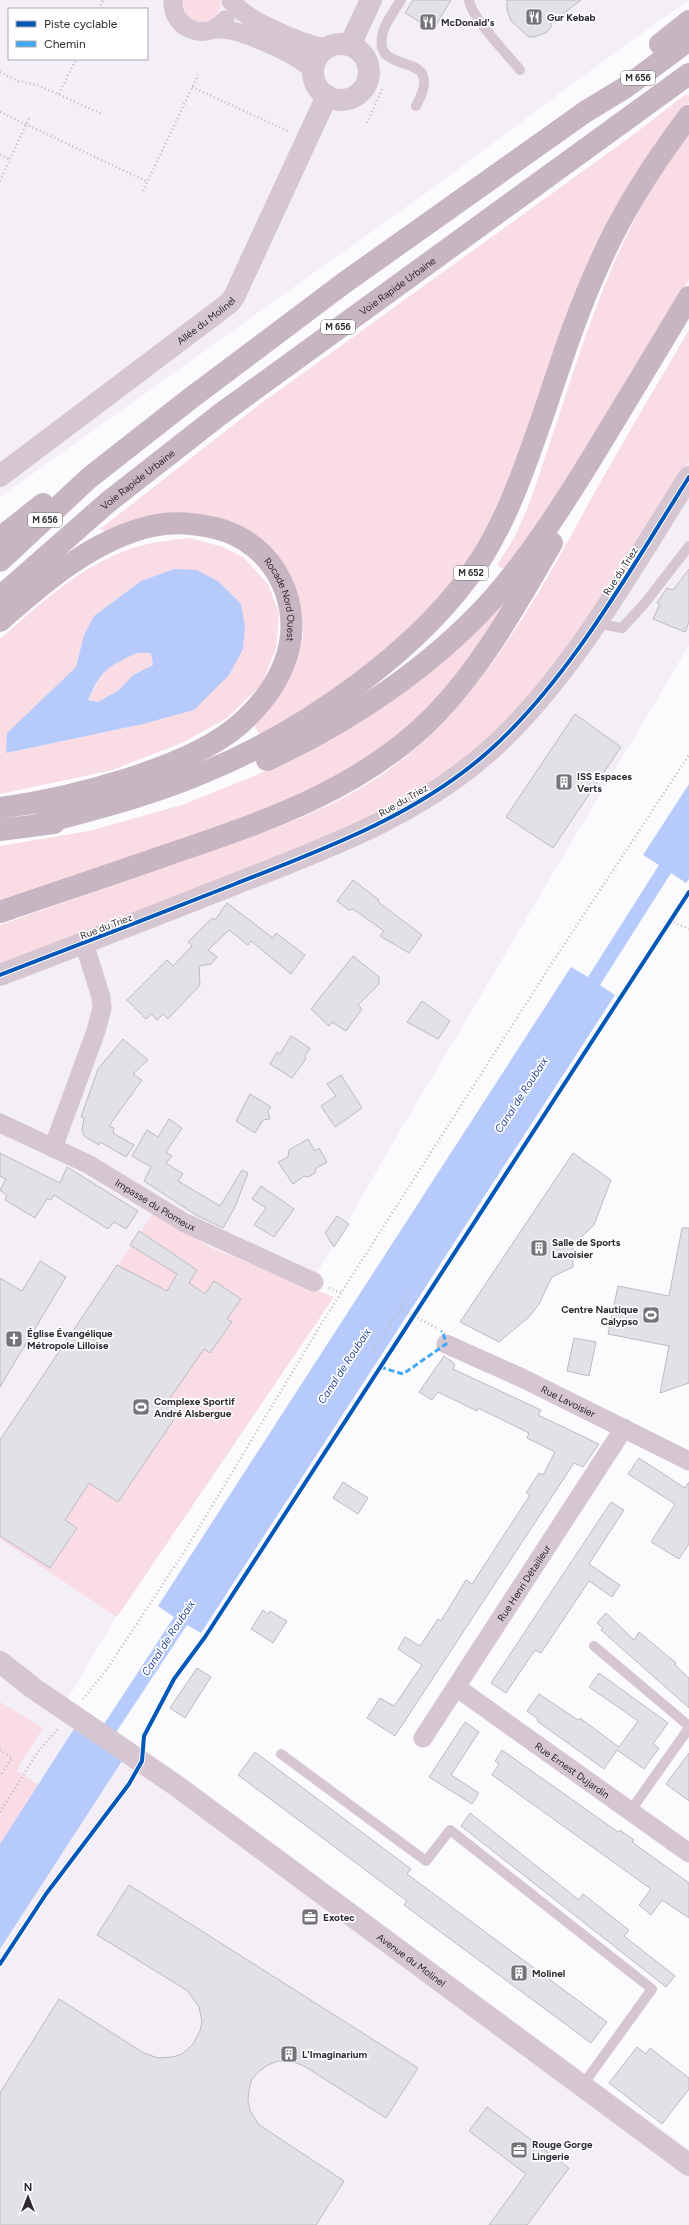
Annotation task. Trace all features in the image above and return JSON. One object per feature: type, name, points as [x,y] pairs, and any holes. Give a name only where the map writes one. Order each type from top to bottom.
[{"type":"highway","points":[[585,112],[636,62],[689,21]]},
{"type":"highway","name":"M 656","points":[[0,561],[90,478],[191,398],[338,288],[585,112],[626,87],[689,40]]},
{"type":"highway","name":"Voie Rapide Urbaine","points":[[0,597],[107,503],[222,413],[689,74]]},
{"type":"highway","name":"M 652","points":[[0,830],[39,824],[110,805],[186,780],[233,760],[284,734],[379,667],[438,611],[481,558],[507,509],[524,471],[580,312],[600,261],[638,188],[689,116]]},
{"type":"highway","points":[[39,824],[90,818],[187,790],[249,768],[331,726],[421,666],[468,624],[490,601],[538,542],[639,382],[689,297]]},
{"type":"highway","points":[[0,912],[210,841],[285,812],[363,773],[412,737],[456,692],[489,649],[555,536],[639,382]]},
{"type":"highway","points":[[0,538],[48,500],[90,478]]},
{"type":"highway","name":"Rocade Nord Ouest","points":[[0,621],[42,586],[82,557],[109,541],[153,526],[178,522],[203,525],[228,531],[264,554],[277,571],[288,595],[291,615],[291,640],[285,662],[275,683],[260,703],[239,725],[214,741],[144,774],[50,799],[0,808]]},
{"type":"street","points":[[172,0],[175,16],[186,28],[202,32],[216,29],[238,31],[298,58],[313,70]]},
{"type":"street","points":[[350,45],[371,0]]},
{"type":"street","points":[[231,1],[239,10],[253,19],[306,43],[325,48]]},
{"type":"street","points":[[216,29],[227,18],[231,1]]},
{"type":"street","points":[[337,44],[350,45],[359,51],[366,60],[369,70],[367,81],[362,90],[348,99],[337,99],[327,96],[316,85],[313,70],[316,58],[325,48],[337,44]]},
{"type":"street","name":"Allée du Molinel","points":[[0,476],[228,304],[234,297],[308,140],[327,96]]},
{"type":"street","name":"Rue du Triez","points":[[0,975],[324,849],[416,804],[464,771],[509,732],[558,676],[595,623],[689,477]]},
{"type":"street","name":"Rue du Triez","points":[[53,1148],[96,1031],[102,1008],[101,997],[84,943]]},
{"type":"street","name":"Impasse du Plomeux","points":[[0,1123],[88,1164],[184,1223],[314,1282]]},
{"type":"street","name":"Rue Lavoisier","points":[[444,1337],[522,1378],[689,1461]]},
{"type":"street","name":"Rue Henri Détailleur","points":[[423,1738],[624,1428]]},
{"type":"street","points":[[0,1662],[20,1679],[75,1717]]},
{"type":"street","name":"Rue Ernest Dujardin","points":[[456,1687],[689,1852]]},
{"type":"street","name":"Avenue du Molinel","points":[[75,1717],[133,1755],[689,2165]]},
{"type":"lane","points":[[401,0],[384,30],[383,48],[391,60],[401,64],[413,65],[421,72],[425,84],[424,93],[416,106]]},
{"type":"lane","points":[[469,0],[470,7],[481,24],[520,70]]},
{"type":"lane","points":[[595,623],[622,628],[645,603],[689,546]]},
{"type":"lane","points":[[594,1646],[689,1727],[631,1810]]},
{"type":"lane","points":[[281,1754],[426,1861],[450,1830],[652,1989],[582,2086]]},
{"type":"path","points":[[59,94],[76,60]]},
{"type":"path","points":[[0,72],[18,81],[37,84],[102,114]]},
{"type":"path","points":[[143,191],[198,75]]},
{"type":"path","points":[[192,87],[308,140]]},
{"type":"path","points":[[367,123],[382,89]]},
{"type":"path","points":[[0,112],[148,182]]},
{"type":"path","points":[[0,180],[29,118]]},
{"type":"path","points":[[0,155],[10,159]]},
{"type":"path","points":[[0,1812],[39,1750],[75,1717],[188,1546],[324,1319],[550,966],[689,755]]},
{"type":"path","points":[[670,921],[689,929]]},
{"type":"path","points":[[371,1353],[411,1291]]},
{"type":"path","points":[[400,1308],[444,1337]]},
{"type":"path","points":[[0,1750],[12,1758],[0,1776]]},
{"type":"shaded area","points":[[0,0],[689,0],[621,48],[434,187],[0,497]]},
{"type":"shaded area","points":[[182,0],[221,0],[221,5],[217,14],[211,20],[202,23],[194,21],[186,15]]},
{"type":"shaded area","points":[[686,94],[689,96],[689,102],[650,155],[492,524],[459,576],[400,639],[342,686],[261,736],[253,724],[280,693],[290,677],[298,659],[302,641],[303,622],[300,602],[282,563],[266,548],[237,526],[105,532],[100,529],[259,405],[633,135]]},
{"type":"shaded area","points":[[689,134],[689,279],[573,473],[545,516],[504,569],[497,565],[514,538],[528,507],[594,313],[613,266],[634,220],[660,176]]},
{"type":"shaded area","points":[[689,330],[689,460],[593,612],[531,694],[477,750],[417,791],[345,830],[0,967],[0,925],[268,831],[316,811],[361,788],[383,774],[418,747],[450,715],[479,681],[506,644],[554,566],[608,468]]},
{"type":"shaded area","points":[[689,442],[689,645],[413,1109],[59,1714],[158,1765],[689,2149],[689,2225],[0,2225],[0,952],[370,799],[521,666]]},
{"type":"shaded area","points":[[190,538],[223,547],[243,557],[268,584],[279,613],[276,648],[262,684],[227,718],[182,743],[112,770],[0,794],[0,639],[46,599],[96,564],[114,555],[140,546]],"holes":[[[174,569],[194,710],[143,724],[6,753],[7,733],[76,667],[84,636],[94,616],[141,581]]]},
{"type":"shaded area","points":[[514,592],[486,641],[408,731],[356,768],[283,805],[0,905],[0,846],[89,831],[182,805],[259,774],[344,729]]},
{"type":"shaded area","points":[[137,653],[151,653],[153,665],[133,675],[119,690],[98,703],[88,700],[98,681],[106,670],[118,662]]},
{"type":"shaded area","name":"Complexe Sportif André Alsbergue","points":[[154,1212],[211,1248],[334,1297],[117,1617],[0,1539],[0,1440]]},
{"type":"shaded area","points":[[0,1702],[43,1728],[16,1771],[50,1792],[0,1868]]},
{"type":"water","points":[[174,569],[197,570],[219,582],[241,604],[245,627],[243,649],[229,675],[194,710],[143,724],[6,753],[7,733],[76,667],[84,635],[94,616],[141,581]],"holes":[[[137,653],[151,653],[153,665],[133,675],[119,690],[98,702],[88,700],[97,682],[106,670]]]},
{"type":"water","name":"Canal de Roubaix","points":[[689,784],[689,879],[686,883],[671,873],[600,985],[615,995],[201,1633],[187,1625],[105,1749],[122,1761],[0,1949],[0,1844],[74,1729],[93,1741],[174,1617],[158,1606],[571,967],[588,977],[659,865],[643,855]]},
{"type":"building","name":"McDonald's","points":[[413,0],[451,0],[433,30],[405,13]]},
{"type":"building","name":"Gur Kebab","points":[[507,0],[581,0],[550,24],[552,26],[546,33],[529,37],[511,21],[507,10]]},
{"type":"building","points":[[689,569],[689,622],[685,632],[653,619],[660,604],[657,603],[667,588],[673,590]]},
{"type":"building","name":"ISS Espaces Verts","points":[[575,714],[621,747],[553,848],[506,817]]},
{"type":"building","points":[[353,880],[379,900],[378,902],[422,935],[409,953],[380,936],[384,931],[353,909],[349,910],[337,901]]},
{"type":"building","points":[[227,903],[273,938],[276,933],[305,955],[291,974],[251,941],[248,945],[229,930],[208,950],[217,957],[211,964],[199,966],[200,985],[168,1019],[163,1014],[157,1020],[151,1014],[146,1019],[127,1000],[167,960],[173,966],[192,946],[188,942],[212,918],[215,920]]},
{"type":"building","points":[[353,956],[379,977],[379,984],[358,1005],[362,1009],[346,1031],[332,1022],[329,1026],[311,1009]]},
{"type":"building","points":[[422,1001],[450,1021],[438,1039],[407,1022]]},
{"type":"building","points":[[291,1036],[310,1048],[305,1056],[306,1059],[292,1078],[270,1064],[277,1052],[280,1054]]},
{"type":"building","points":[[123,1039],[148,1060],[133,1074],[142,1080],[109,1126],[114,1128],[113,1133],[134,1145],[126,1157],[100,1142],[99,1145],[84,1136],[82,1130],[84,1118],[81,1117],[98,1069]]},
{"type":"building","points":[[341,1075],[362,1108],[335,1127],[321,1106],[336,1096],[327,1084]]},
{"type":"building","points":[[250,1094],[271,1107],[268,1111],[270,1119],[263,1120],[255,1133],[236,1121]]},
{"type":"building","points":[[169,1119],[182,1128],[166,1152],[172,1156],[166,1163],[183,1174],[178,1181],[220,1206],[242,1170],[248,1173],[235,1207],[223,1228],[196,1215],[144,1181],[151,1167],[132,1156],[147,1130],[158,1137]]},
{"type":"building","points":[[308,1139],[315,1151],[319,1148],[327,1162],[316,1168],[315,1173],[308,1177],[304,1176],[293,1184],[278,1162],[288,1157],[289,1150]]},
{"type":"building","points":[[0,1153],[60,1183],[67,1167],[138,1211],[126,1229],[114,1222],[108,1229],[54,1195],[51,1200],[47,1199],[35,1218],[5,1200],[7,1195],[0,1190],[6,1179],[0,1176]]},
{"type":"building","name":"Salle de Sports Lavoisier","points":[[573,1153],[611,1180],[594,1225],[573,1245],[573,1267],[552,1277],[539,1304],[529,1317],[499,1342],[460,1322]]},
{"type":"building","points":[[261,1186],[294,1209],[274,1237],[254,1225],[266,1208],[252,1199]]},
{"type":"building","points":[[337,1216],[349,1224],[334,1247],[325,1233]]},
{"type":"building","name":"Centre Nautique Calypso","points":[[682,1228],[689,1228],[689,1383],[660,1393],[669,1346],[608,1334],[618,1286],[669,1296]]},
{"type":"building","points":[[139,1231],[197,1270],[189,1283],[205,1294],[214,1281],[241,1299],[227,1319],[232,1322],[210,1353],[204,1349],[168,1401],[181,1409],[118,1502],[89,1483],[65,1520],[77,1528],[50,1568],[0,1536],[0,1440],[117,1265],[167,1291],[177,1274],[130,1245]]},
{"type":"building","name":"Église Évangélique Métropole Lilloise","points":[[40,1261],[66,1277],[0,1387],[0,1278],[22,1291]]},
{"type":"building","points":[[574,1338],[596,1342],[589,1376],[567,1371]]},
{"type":"building","points":[[444,1356],[455,1364],[453,1369],[541,1410],[538,1415],[599,1444],[583,1467],[574,1463],[395,1736],[367,1718],[380,1698],[394,1706],[422,1665],[398,1649],[405,1637],[420,1646],[438,1619],[441,1621],[466,1580],[472,1584],[530,1495],[526,1493],[539,1473],[543,1475],[555,1452],[527,1438],[529,1433],[478,1408],[477,1411],[438,1392],[432,1400],[419,1392]]},
{"type":"building","points":[[639,1458],[685,1488],[689,1482],[689,1544],[679,1559],[651,1542],[675,1504],[628,1474]]},
{"type":"building","points":[[343,1482],[368,1498],[358,1514],[333,1498]]},
{"type":"building","points":[[611,1502],[624,1510],[589,1564],[620,1585],[612,1597],[589,1581],[541,1653],[535,1650],[506,1693],[491,1683]]},
{"type":"building","points":[[263,1610],[268,1614],[270,1611],[287,1621],[273,1643],[251,1629]]},
{"type":"building","points":[[606,1613],[634,1640],[639,1632],[676,1663],[675,1665],[689,1678],[689,1708],[601,1630],[603,1628],[597,1623]]},
{"type":"building","points":[[197,1668],[211,1677],[185,1718],[170,1708]]},
{"type":"building","points":[[599,1673],[668,1723],[653,1744],[659,1748],[644,1769],[617,1750],[604,1769],[537,1721],[538,1719],[527,1711],[539,1694],[578,1720],[580,1718],[619,1747],[638,1721],[589,1687]]},
{"type":"building","points":[[465,1722],[479,1732],[451,1775],[479,1793],[472,1804],[429,1777]]},
{"type":"building","points":[[502,1750],[618,1832],[620,1830],[634,1840],[632,1842],[689,1883],[689,1918],[662,1900],[651,1915],[639,1905],[651,1889],[492,1775],[499,1764],[495,1761]]},
{"type":"building","points":[[255,1752],[411,1869],[407,1874],[607,2022],[591,2043],[404,1905],[407,1901],[238,1775]]},
{"type":"building","points":[[689,1753],[689,1801],[666,1784]]},
{"type":"building","points":[[470,1813],[579,1900],[583,1894],[629,1930],[624,1936],[675,1976],[666,1987],[461,1826]]},
{"type":"building","name":"L'Imaginarium","points":[[129,1885],[418,2068],[386,2118],[304,2066],[294,2062],[278,2061],[268,2065],[259,2071],[252,2079],[248,2100],[250,2110],[258,2124],[344,2181],[316,2225],[0,2225],[0,2093],[59,1999],[144,2053],[158,2058],[173,2057],[182,2054],[193,2044],[200,2031],[202,2021],[199,2007],[188,1991],[97,1935]]},
{"type":"building","points":[[637,2047],[646,2054],[650,2048],[689,2078],[689,2089],[662,2124],[609,2083]]},
{"type":"building","name":"Rouge Gorge Lingerie","points":[[487,2107],[569,2168],[527,2225],[489,2225],[526,2174],[469,2131]]},
{"type":"marked path","points":[[380,1367],[403,1374],[446,1344],[443,1332],[441,1331]]},
{"type":"cycle path","points":[[0,975],[206,896],[335,844],[400,812],[461,774],[489,751],[518,722],[546,691],[573,657],[622,585],[689,477]]},
{"type":"cycle path","points":[[0,1964],[46,1894],[129,1784],[142,1761],[144,1736],[174,1679],[205,1637],[689,892]]},
{"type":"place","name":"Gur Kebab","points":[[534,17]]},
{"type":"place","name":"McDonald's","points":[[428,22]]},
{"type":"place","name":"ISS Espaces Verts","points":[[564,782]]},
{"type":"place","name":"Salle de Sports Lavoisier","points":[[539,1248]]},
{"type":"place","name":"Centre Nautique Calypso","points":[[651,1315]]},
{"type":"place","name":"Église Évangélique Métropole Lilloise","points":[[14,1339]]},
{"type":"place","name":"Complexe Sportif André Alsbergue","points":[[141,1407]]},
{"type":"place","name":"Exotec","points":[[310,1917]]},
{"type":"place","name":"Molinel","points":[[519,1973]]},
{"type":"place","name":"L'Imaginarium","points":[[289,2054]]},
{"type":"place","name":"Rouge Gorge Lingerie","points":[[519,2150]]}]
